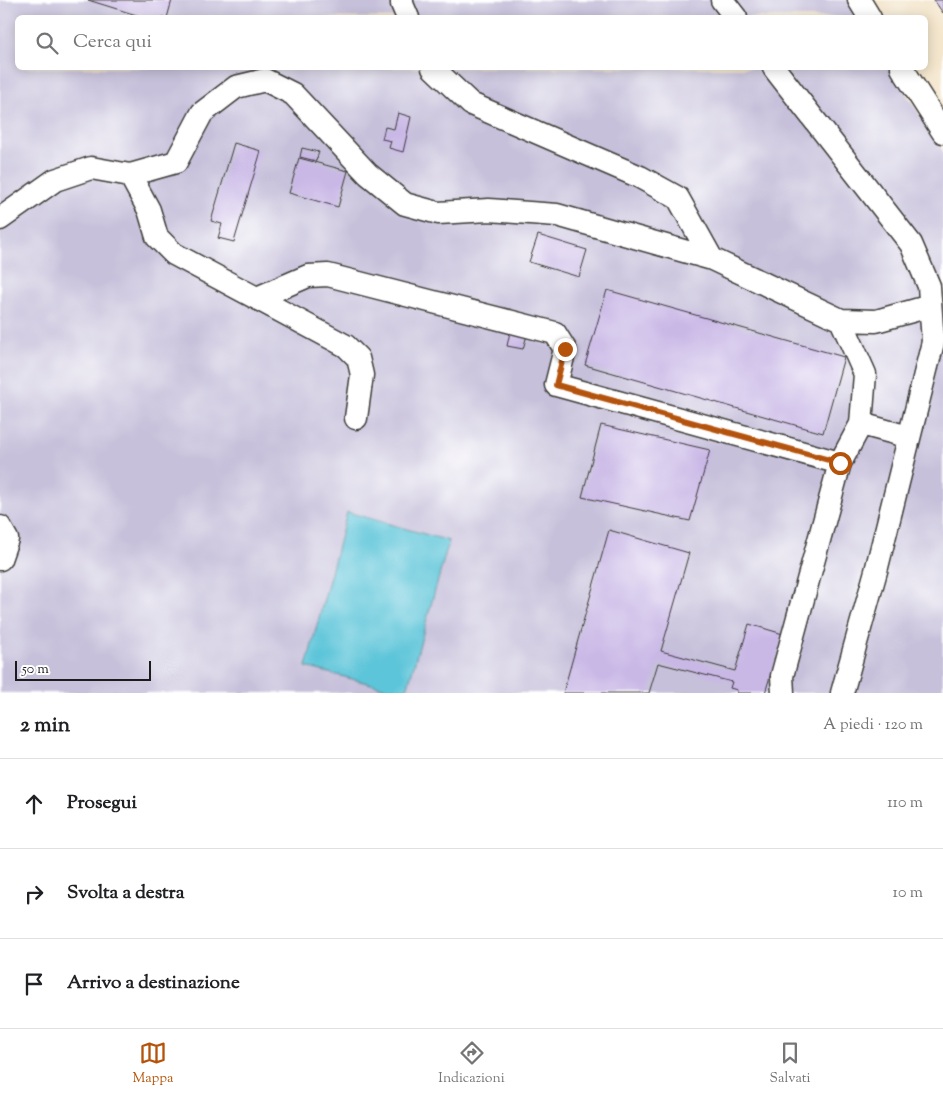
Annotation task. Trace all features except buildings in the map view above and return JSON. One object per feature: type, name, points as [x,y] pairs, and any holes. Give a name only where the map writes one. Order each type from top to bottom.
[{"type":"street","points":[[402,0],[407,15]]},
{"type":"street","points":[[722,0],[734,15]]},
{"type":"street","points":[[859,0],[868,15]]},
{"type":"street","points":[[435,70],[471,104],[640,177],[678,198],[712,260]]},
{"type":"street","points":[[776,70],[911,244],[928,286],[933,342],[876,572],[842,693]]},
{"type":"street","points":[[903,70],[943,132]]},
{"type":"street","points":[[0,219],[56,180],[91,168],[130,175],[176,162],[202,113],[236,87],[265,80],[293,94],[368,174],[405,204],[438,213],[489,210],[557,215],[712,260],[841,320],[876,321],[930,306]]},
{"type":"street","points":[[130,175],[149,210],[156,237],[174,254],[346,346],[358,358],[362,375],[356,418]]},
{"type":"street","points":[[258,298],[308,276],[328,275],[555,333],[565,349],[556,385],[840,463]]},
{"type":"street","points":[[783,693],[782,676],[840,463],[861,424],[864,374],[841,320]]},
{"type":"street","points":[[861,424],[909,437]]},
{"type":"street","points":[[0,527],[6,539],[0,559]]},
{"type":"shaded area","points":[[0,0],[847,0],[857,15],[15,15],[15,70],[891,70],[943,151],[943,693],[0,693]]},
{"type":"water","points":[[347,512],[449,541],[406,693],[306,667]]},
{"type":"route","points":[[565,349],[556,385],[840,463]]}]
